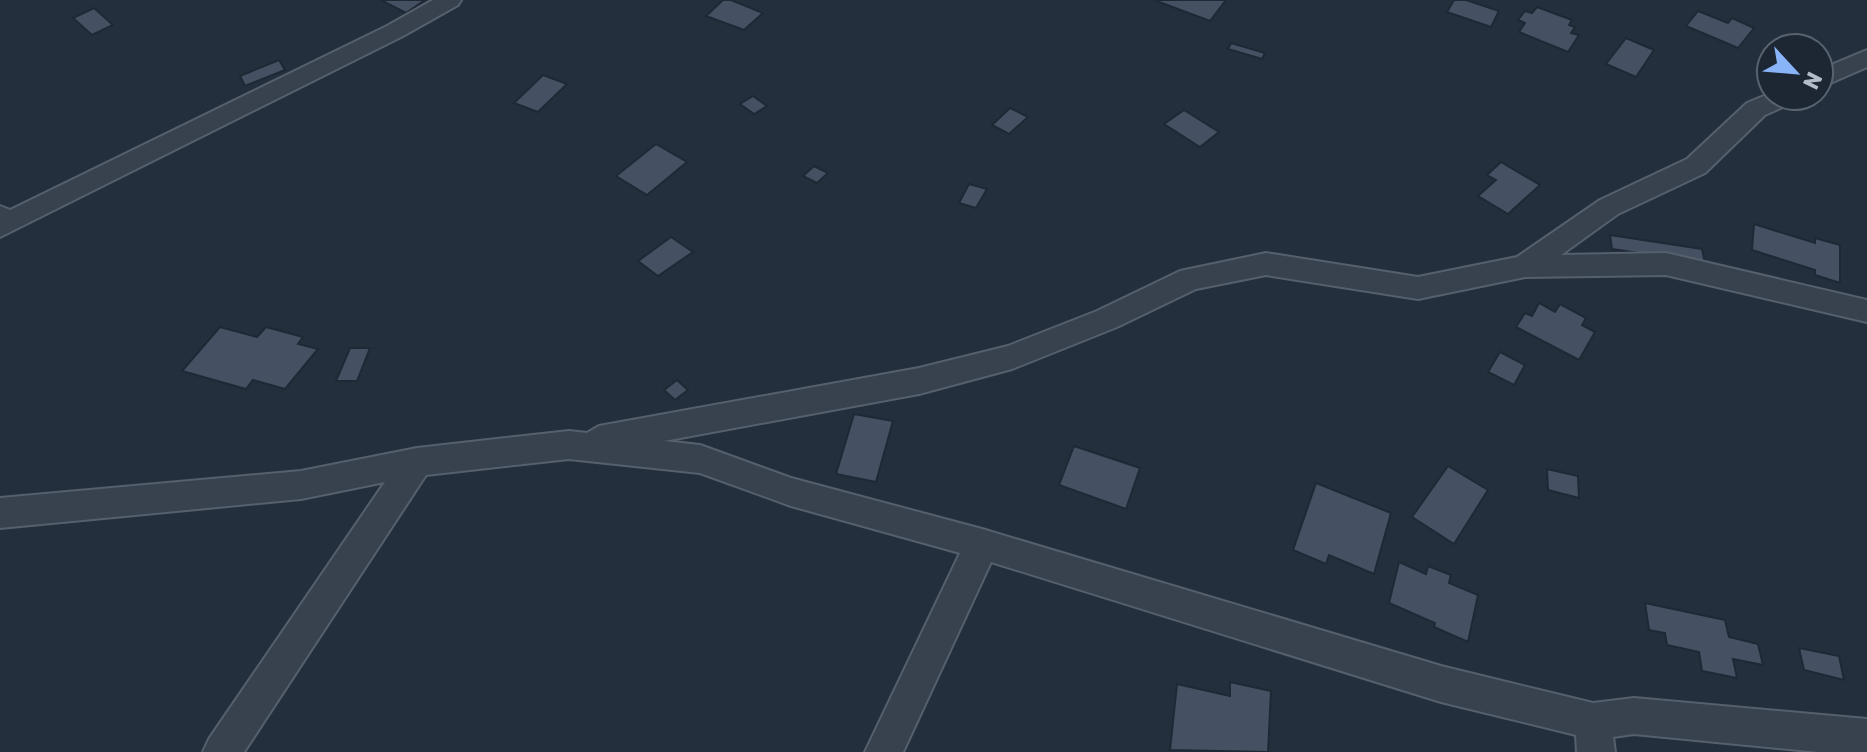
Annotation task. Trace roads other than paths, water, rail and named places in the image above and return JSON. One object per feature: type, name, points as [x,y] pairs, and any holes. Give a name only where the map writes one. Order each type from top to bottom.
[{"type":"street","points":[[6,219],[395,31],[450,0]]},
{"type":"street","points":[[1835,73],[1867,58]]},
{"type":"street","points":[[1525,266],[1609,207],[1696,166],[1755,110]]},
{"type":"street","points":[[0,513],[301,485],[417,462],[569,445],[919,381],[1012,357],[1107,319],[1190,279],[1266,264],[1418,288],[1525,266],[1666,264],[1867,311]]},
{"type":"street","points":[[569,445],[700,459],[791,492],[982,544],[1441,684],[1595,737],[1634,716],[1867,738]]},
{"type":"street","points":[[222,752],[417,462]]},
{"type":"street","points":[[884,752],[982,544]]}]
